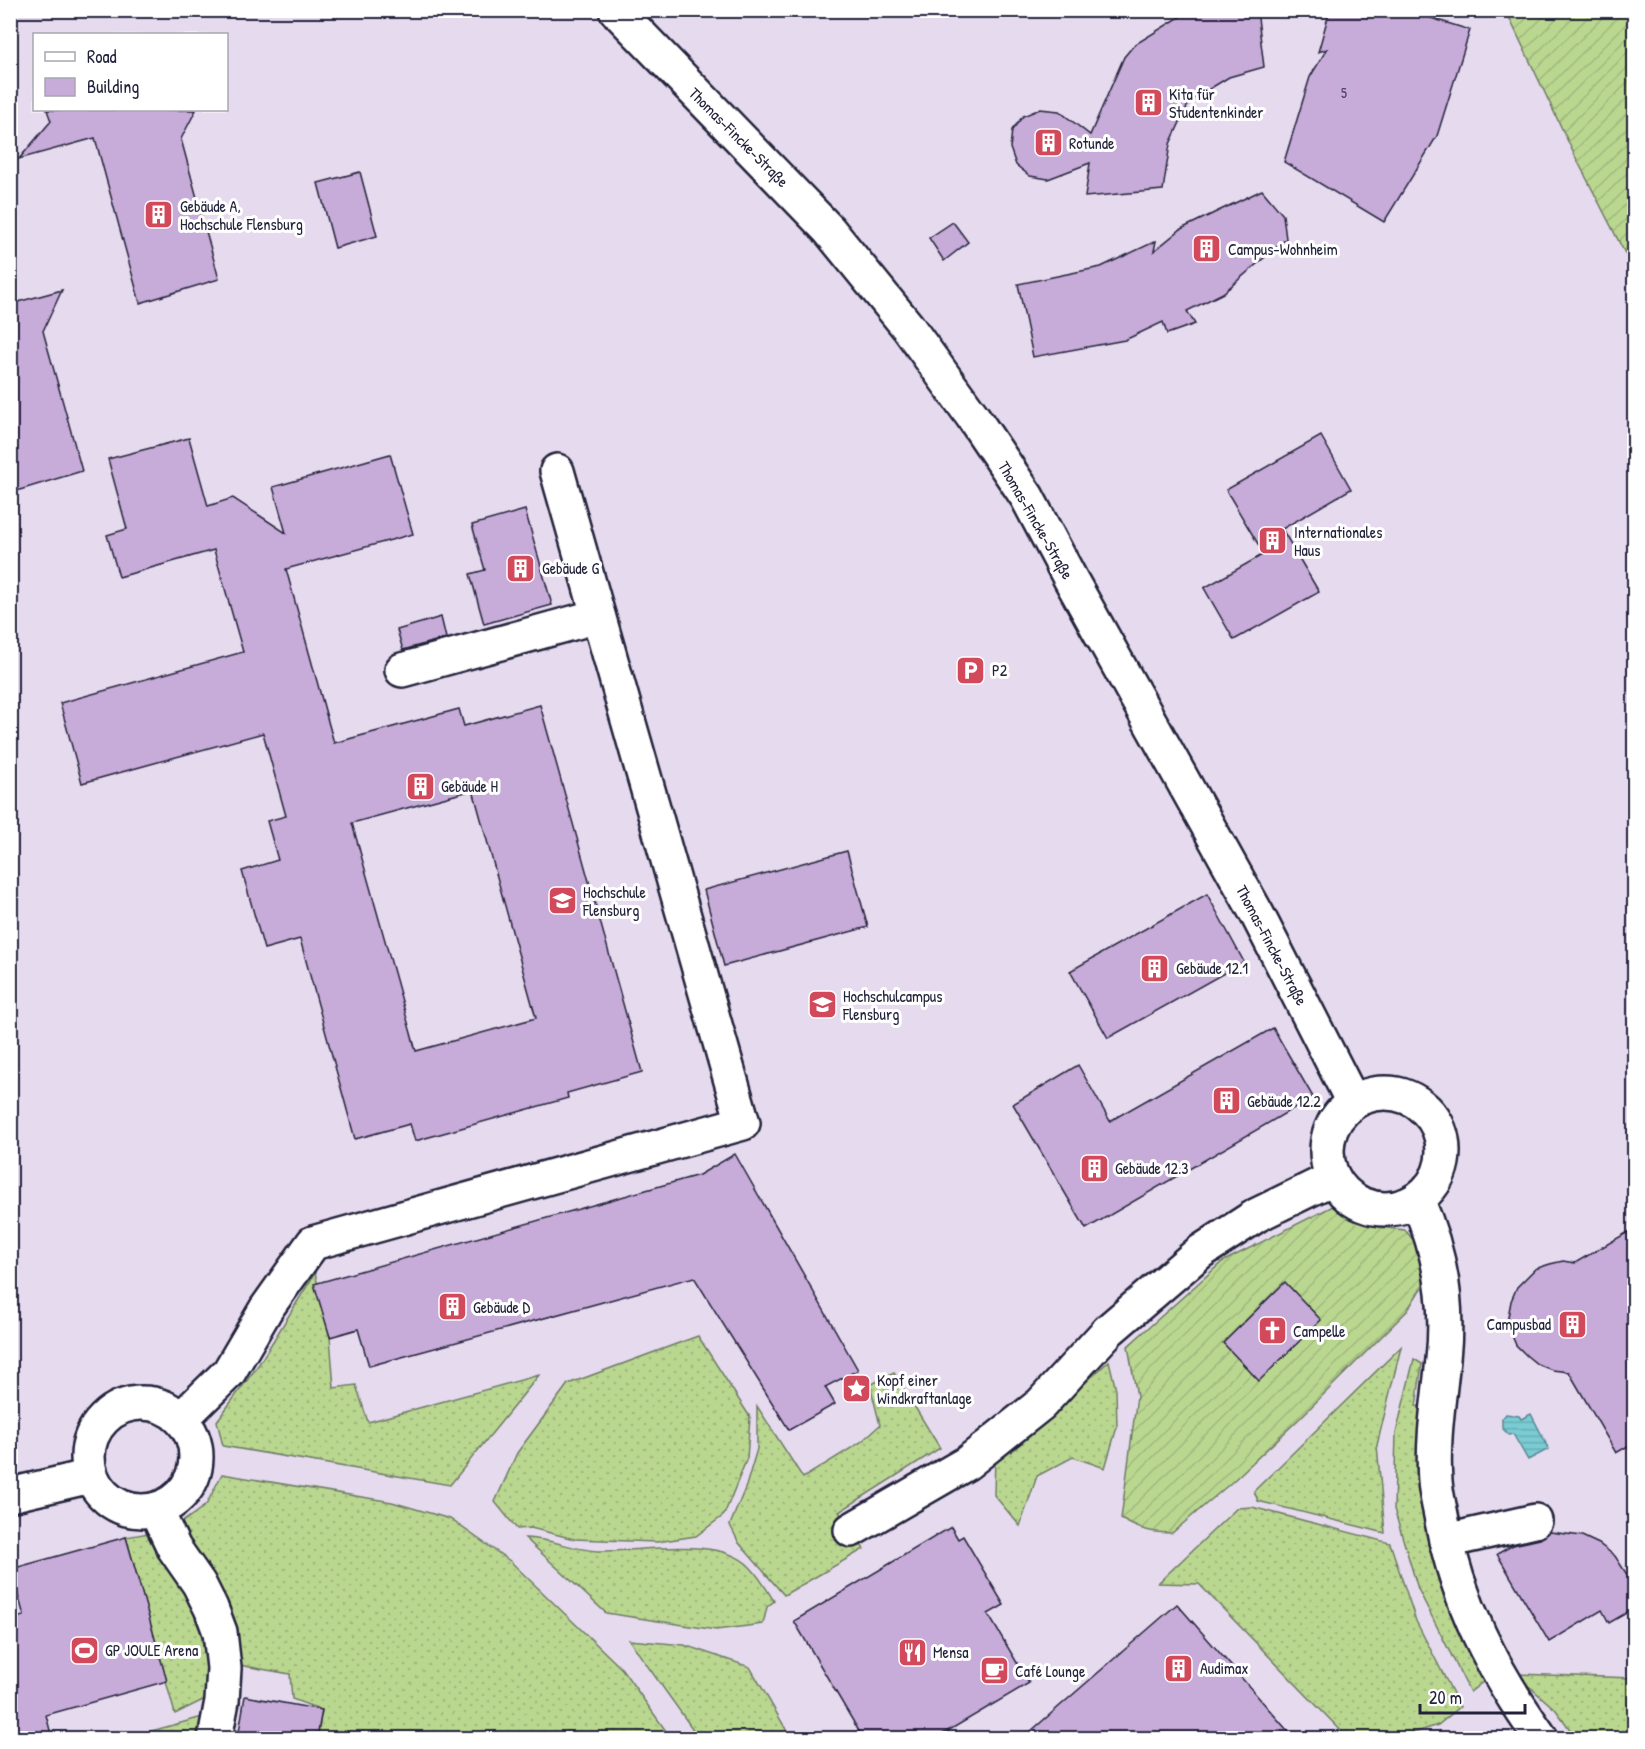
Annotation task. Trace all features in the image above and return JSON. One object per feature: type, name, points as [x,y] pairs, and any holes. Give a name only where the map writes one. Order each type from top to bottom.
[{"type":"street","name":"Thomas-Fincke-Straße","points":[[616,10],[830,230],[908,327],[974,417],[1027,498],[1257,914],[1353,1102]]},
{"type":"street","points":[[181,1419],[229,1372],[266,1308],[313,1244],[743,1123],[557,471]]},
{"type":"street","points":[[402,670],[598,616]]},
{"type":"street","points":[[1377,1094],[1401,1095],[1421,1106],[1433,1119],[1442,1139],[1443,1155],[1432,1185],[1417,1200],[1393,1209],[1372,1208],[1348,1197],[1333,1178],[1326,1155],[1328,1137],[1339,1115],[1353,1102],[1377,1094]]},
{"type":"street","points":[[852,1530],[967,1463],[1041,1404],[1109,1330],[1200,1252],[1257,1215],[1333,1178]]},
{"type":"street","points":[[1417,1200],[1430,1228],[1439,1265],[1444,1304],[1444,1357],[1435,1425],[1435,1482],[1450,1559],[1470,1617],[1490,1659],[1512,1697],[1541,1738]]},
{"type":"street","points":[[143,1403],[159,1406],[181,1419],[193,1437],[196,1458],[194,1474],[186,1490],[172,1503],[156,1510],[133,1511],[116,1505],[98,1489],[91,1476],[88,1458],[90,1440],[98,1425],[113,1412],[127,1405],[143,1403]]},
{"type":"street","points":[[10,1494],[91,1476]]},
{"type":"street","points":[[156,1510],[174,1548],[199,1584],[220,1632],[225,1668],[215,1738]]},
{"type":"street","points":[[1446,1541],[1535,1521]]},
{"type":"shaded area","name":"Hochschulcampus Flensburg","points":[[11,11],[1506,11],[1574,154],[1634,271],[1634,1738],[11,1738]]},
{"type":"green space","points":[[1506,11],[1634,11],[1634,271],[1574,154]]},
{"type":"green space","points":[[1333,1206],[1348,1208],[1378,1227],[1405,1230],[1425,1254],[1426,1280],[1407,1311],[1299,1419],[1232,1482],[1172,1533],[1145,1530],[1121,1519],[1137,1396],[1128,1346],[1222,1262]]},
{"type":"green space","points":[[315,1273],[330,1337],[334,1388],[356,1385],[368,1422],[539,1375],[450,1485],[223,1446],[217,1421],[259,1364]]},
{"type":"green space","points":[[698,1336],[750,1417],[747,1458],[724,1515],[696,1536],[657,1542],[574,1539],[531,1528],[517,1529],[495,1502],[517,1453],[568,1384]]},
{"type":"green space","points":[[1401,1347],[1377,1445],[1385,1533],[1258,1501],[1254,1491]]},
{"type":"green space","points":[[1414,1359],[1422,1364],[1416,1406],[1427,1407],[1457,1623],[1484,1681],[1470,1692],[1418,1589],[1394,1509],[1396,1433]]},
{"type":"green space","points":[[1109,1361],[1116,1390],[1117,1427],[1105,1468],[1073,1457],[1037,1476],[1020,1526],[994,1495],[995,1457],[1050,1415]]},
{"type":"green space","points":[[894,1373],[940,1448],[839,1512],[864,1549],[784,1595],[739,1543],[730,1525],[746,1486],[757,1449],[757,1406],[803,1478],[861,1442],[880,1425],[870,1385]]},
{"type":"green space","points":[[222,1474],[392,1502],[450,1519],[510,1561],[622,1669],[671,1738],[317,1738],[322,1710],[292,1699],[290,1674],[239,1665],[210,1579],[181,1523],[206,1505]]},
{"type":"green space","points":[[1252,1507],[1390,1543],[1416,1621],[1460,1707],[1438,1725],[1398,1738],[1348,1738],[1199,1584],[1158,1583],[1237,1508]]},
{"type":"green space","points":[[160,1531],[196,1602],[211,1696],[175,1714],[126,1537]]},
{"type":"green space","points":[[525,1538],[598,1551],[679,1547],[720,1551],[737,1557],[750,1567],[774,1601],[767,1607],[763,1624],[716,1630],[606,1613]]},
{"type":"green space","points":[[629,1640],[684,1645],[750,1667],[791,1738],[699,1738]]},
{"type":"green space","points":[[1515,1674],[1634,1678],[1634,1738],[1576,1738],[1556,1710]]},
{"type":"green space","points":[[206,1716],[204,1738],[126,1738]]},
{"type":"water","points":[[1506,1414],[1519,1416],[1521,1419],[1531,1414],[1549,1449],[1528,1460],[1513,1434],[1509,1435],[1502,1428],[1502,1419]]},
{"type":"building","name":"Kita für Studentenkinder","points":[[1191,10],[1257,10],[1264,67],[1229,77],[1196,97],[1188,105],[1170,144],[1163,190],[1085,197],[1090,163],[1048,179],[1030,176],[1016,165],[1010,148],[1012,130],[1023,116],[1040,109],[1059,111],[1090,135],[1124,57],[1134,45]]},
{"type":"building","points":[[1330,10],[1405,10],[1470,30],[1437,136],[1384,222],[1284,162],[1310,77],[1327,49],[1318,52]]},
{"type":"building","name":"Gebäude A, Hochschule Flensburg","points":[[47,111],[195,111],[181,139],[219,279],[140,303],[95,138],[19,159],[51,121]]},
{"type":"building","points":[[360,172],[377,236],[335,248],[318,183]]},
{"type":"building","name":"Campus-Wohnheim","points":[[1262,190],[1283,215],[1286,239],[1223,293],[1187,311],[1195,324],[1167,334],[1163,322],[1125,340],[1033,357],[1018,284],[1101,267],[1156,241],[1154,251],[1181,229]]},
{"type":"building","points":[[953,222],[968,242],[944,261],[929,238]]},
{"type":"building","points":[[62,290],[43,331],[82,471],[10,493],[10,304]]},
{"type":"building","name":"Internationales Haus","points":[[1321,436],[1351,489],[1282,529],[1319,592],[1234,640],[1204,588],[1264,554],[1226,490]]},
{"type":"building","name":"Gebäude H","points":[[189,438],[208,506],[233,498],[286,533],[273,487],[390,454],[413,534],[286,569],[334,743],[459,709],[464,726],[540,705],[642,1072],[567,1093],[568,1098],[415,1141],[410,1124],[355,1139],[300,939],[264,949],[242,871],[278,860],[267,821],[286,816],[263,733],[82,783],[60,703],[243,652],[214,550],[119,577],[107,535],[127,529],[108,459]],"holes":[[[473,790],[536,1018],[416,1051],[352,823]]]},
{"type":"building","name":"Gebäude G","points":[[525,510],[552,605],[484,624],[470,574],[485,570],[472,525]]},
{"type":"building","points":[[441,617],[446,638],[403,650],[397,630]]},
{"type":"building","points":[[847,851],[868,927],[724,966],[704,890]]},
{"type":"building","name":"Gebäude 12.1","points":[[1207,894],[1244,962],[1108,1038],[1070,971]]},
{"type":"building","points":[[1273,1028],[1313,1097],[1086,1229],[1013,1104],[1078,1065],[1110,1121]]},
{"type":"building","name":"Gebäude D","points":[[735,1154],[858,1370],[825,1387],[835,1404],[789,1430],[694,1277],[369,1366],[358,1329],[330,1337],[314,1284],[699,1175]]},
{"type":"building","name":"Campusbad","points":[[1635,1228],[1635,1442],[1616,1453],[1569,1372],[1552,1370],[1537,1364],[1527,1356],[1516,1345],[1510,1331],[1508,1317],[1517,1287],[1535,1269],[1563,1261],[1575,1263]]},
{"type":"building","name":"Campelle","points":[[1285,1282],[1321,1320],[1259,1381],[1223,1343]]},
{"type":"building","name":"Mensa","points":[[951,1527],[958,1539],[963,1536],[1004,1605],[988,1614],[1029,1683],[936,1738],[863,1738],[794,1621]]},
{"type":"building","points":[[1550,1532],[1582,1536],[1599,1544],[1615,1556],[1635,1587],[1635,1608],[1609,1623],[1602,1610],[1549,1642],[1497,1554],[1513,1545],[1540,1539]]},
{"type":"building","name":"GP JOULE Arena","points":[[126,1537],[167,1681],[46,1715],[52,1738],[10,1738],[10,1619],[24,1616],[11,1569]]},
{"type":"building","name":"Audimax","points":[[1177,1604],[1294,1738],[1023,1738],[1161,1618]]},
{"type":"building","points":[[245,1696],[322,1710],[317,1738],[238,1738]]},
{"type":"place","name":"Kita für Studentenkinder","points":[[1148,103]]},
{"type":"place","name":"Rotunde","points":[[1048,143]]},
{"type":"place","name":"Gebäude A, Hochschule Flensburg","points":[[159,215]]},
{"type":"place","name":"Campus-Wohnheim","points":[[1207,249]]},
{"type":"place","name":"Internationales Haus","points":[[1273,541]]},
{"type":"place","name":"Gebäude G","points":[[521,568]]},
{"type":"place","name":"P2","points":[[971,670]]},
{"type":"place","name":"Gebäude H","points":[[420,786]]},
{"type":"place","name":"Hochschule Flensburg","points":[[562,901]]},
{"type":"place","name":"Gebäude 12.1","points":[[1155,968]]},
{"type":"place","name":"Hochschulcampus Flensburg","points":[[822,1005]]},
{"type":"place","name":"Gebäude 12.2","points":[[1226,1101]]},
{"type":"place","name":"Gebäude 12.3","points":[[1094,1168]]},
{"type":"place","name":"Gebäude D","points":[[452,1307]]},
{"type":"place","name":"Campusbad","points":[[1572,1324]]},
{"type":"place","name":"Campelle","points":[[1272,1331]]},
{"type":"place","name":"Kopf einer Windkraftanlage","points":[[856,1389]]},
{"type":"place","name":"GP JOULE Arena","points":[[84,1650]]},
{"type":"place","name":"Mensa","points":[[912,1652]]},
{"type":"place","name":"Audimax","points":[[1179,1668]]},
{"type":"place","name":"Café Lounge","points":[[994,1671]]}]
